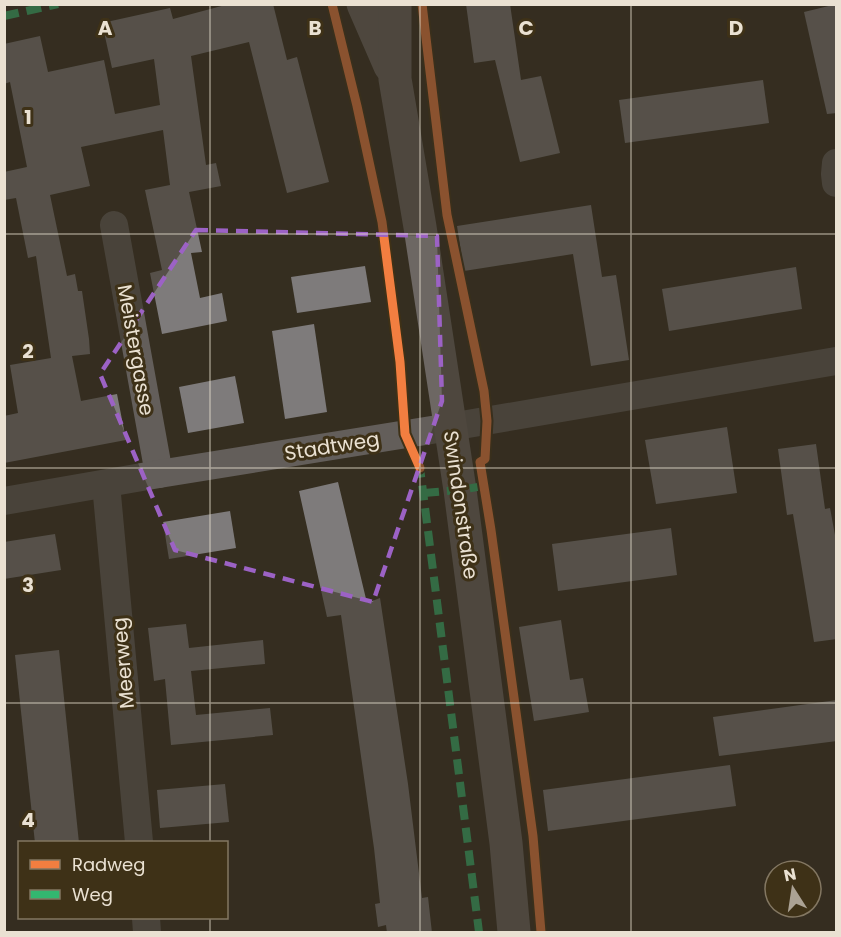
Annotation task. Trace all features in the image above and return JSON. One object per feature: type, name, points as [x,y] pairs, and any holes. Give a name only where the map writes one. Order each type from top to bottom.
[{"type":"street","name":"Swindonstraße","points":[[363,4],[395,79]]},
{"type":"street","name":"Swindonstraße","points":[[395,4],[395,79],[460,490],[506,843],[514,933]]},
{"type":"street","points":[[837,163],[835,174],[837,183]]},
{"type":"street","name":"Meistergasse","points":[[114,225],[159,474]]},
{"type":"street","name":"Stadtweg","points":[[4,501],[837,361]]},
{"type":"street","name":"Meerweg","points":[[106,484],[139,841]]},
{"type":"highlighted area","points":[[196,230],[437,236],[442,401],[373,602],[175,550],[100,374]]},
{"type":"building","points":[[229,4],[273,4],[287,60],[297,57],[329,182],[287,193],[249,42],[191,56],[206,165],[216,163],[221,186],[189,192],[202,252],[191,253],[200,298],[222,293],[227,321],[162,334],[150,273],[162,270],[145,190],[170,185],[163,130],[81,147],[90,186],[50,195],[67,276],[75,274],[78,291],[82,291],[89,339],[90,354],[72,356],[81,401],[117,394],[126,440],[4,463],[4,416],[18,413],[10,365],[51,358],[36,256],[28,258],[16,198],[4,200],[4,172],[27,167],[10,82],[4,84],[4,44],[40,36],[48,72],[104,60],[115,114],[160,105],[154,59],[112,68],[102,23],[170,8],[173,19]]},
{"type":"building","points":[[466,4],[510,4],[521,80],[541,76],[560,153],[520,162],[495,60],[474,63]]},
{"type":"building","points":[[837,4],[837,113],[827,114],[804,12]]},
{"type":"building","points":[[763,80],[769,123],[625,143],[619,100]]},
{"type":"building","points":[[591,205],[602,277],[616,275],[629,360],[591,366],[573,254],[464,271],[457,226]]},
{"type":"building","points":[[365,266],[371,302],[297,313],[291,277]]},
{"type":"building","points":[[796,267],[802,309],[669,331],[662,289]]},
{"type":"building","points":[[314,324],[327,412],[285,419],[272,331]]},
{"type":"building","points":[[235,376],[244,423],[188,433],[179,387]]},
{"type":"building","points":[[727,427],[737,493],[656,504],[645,440]]},
{"type":"building","points":[[816,444],[825,509],[830,508],[837,546],[837,639],[814,642],[793,514],[787,515],[778,449]]},
{"type":"building","points":[[338,482],[367,603],[380,598],[408,784],[422,898],[428,897],[432,933],[387,933],[386,925],[378,927],[375,904],[380,903],[374,848],[341,615],[327,617],[299,491]]},
{"type":"building","points":[[230,511],[236,548],[169,559],[163,522]]},
{"type":"building","points":[[671,528],[677,575],[558,591],[552,544]]},
{"type":"building","points":[[55,534],[61,570],[4,579],[4,542]]},
{"type":"building","points":[[561,620],[570,680],[583,678],[589,712],[534,721],[519,627]]},
{"type":"building","points":[[186,624],[189,648],[263,640],[265,664],[191,671],[196,715],[270,708],[273,735],[171,745],[165,679],[154,681],[148,628]]},
{"type":"building","points":[[59,650],[79,841],[35,841],[15,655]]},
{"type":"building","points":[[837,700],[837,741],[719,756],[713,717]]},
{"type":"building","points":[[730,765],[736,806],[548,831],[543,790]]},
{"type":"building","points":[[225,784],[229,822],[160,828],[157,790]]},
{"type":"marked path","points":[[4,16],[58,4]]},
{"type":"marked path","points":[[418,463],[479,932]]},
{"type":"marked path","points":[[424,493],[489,485]]},
{"type":"cycle path","points":[[332,4],[382,222],[400,362],[405,434],[420,468]]},
{"type":"cycle path","points":[[422,4],[447,215],[484,391],[487,421],[485,459],[480,462],[533,836],[541,932]]}]
